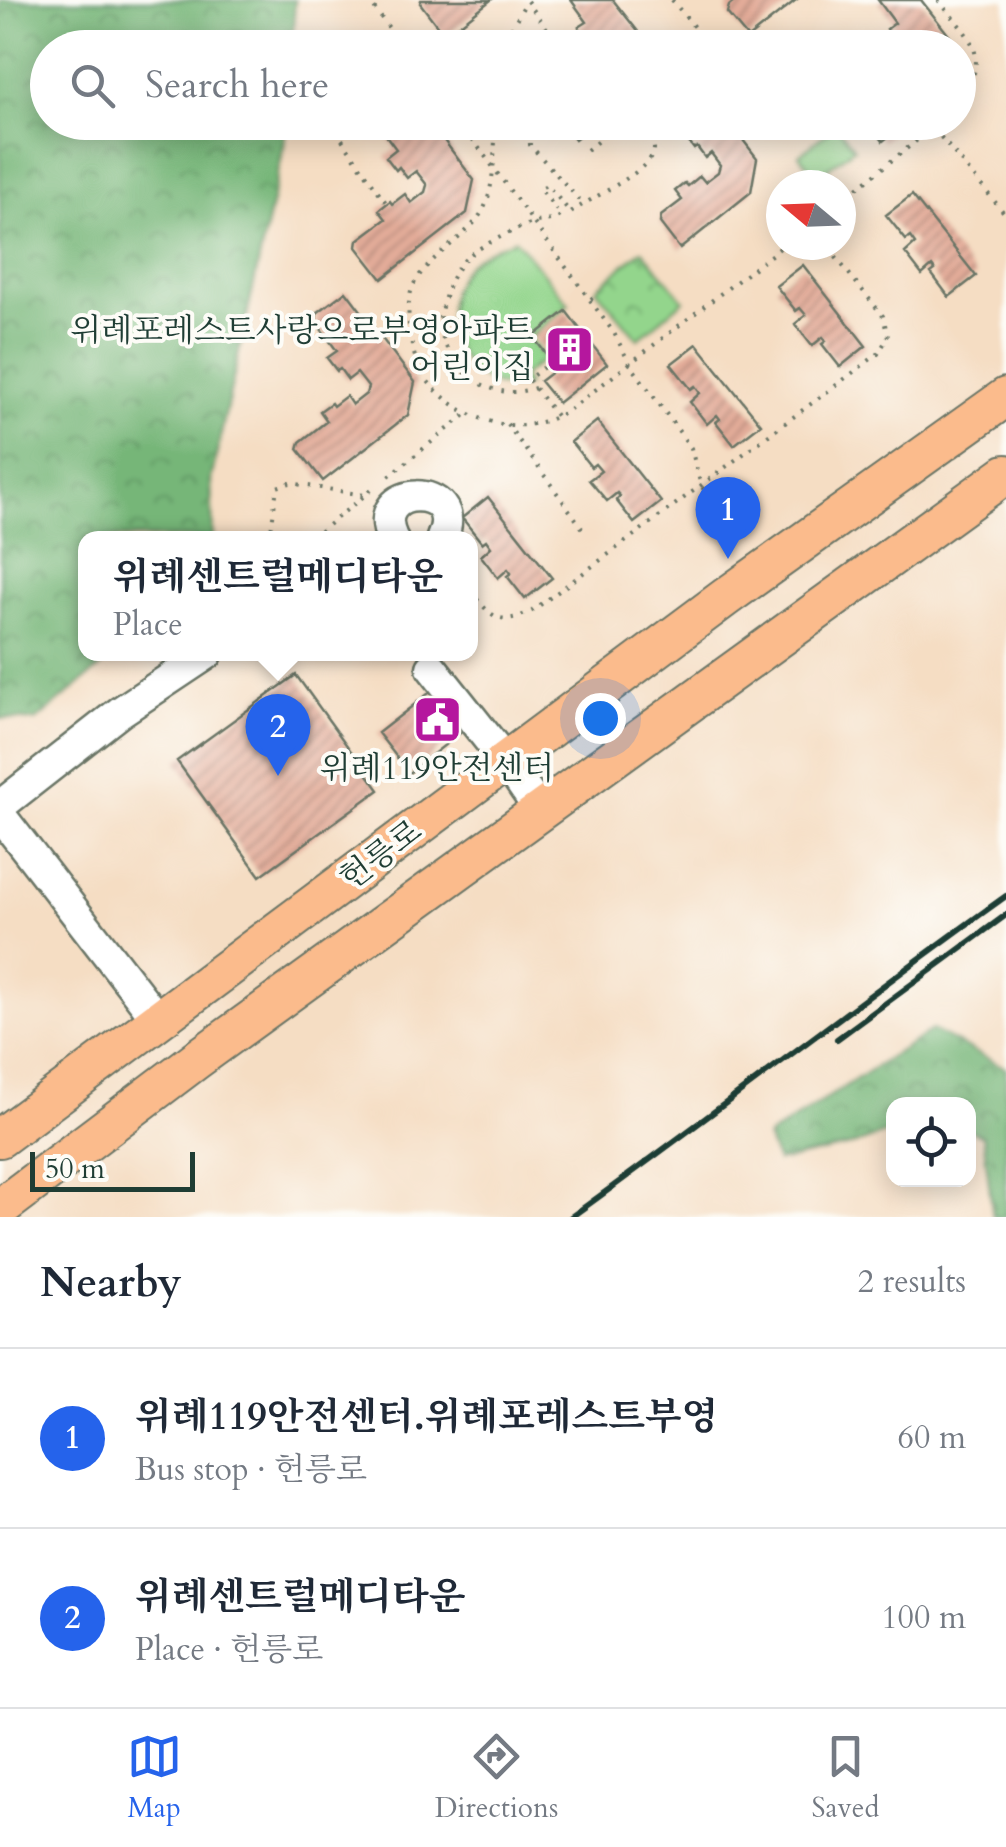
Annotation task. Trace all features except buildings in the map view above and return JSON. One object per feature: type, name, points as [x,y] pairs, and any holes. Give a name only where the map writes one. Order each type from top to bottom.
[{"type":"main road","name":"헌릉로","points":[[0,1138],[726,597],[1006,397]]},
{"type":"main road","name":"헌릉로","points":[[0,1208],[212,1048],[1006,474]]},
{"type":"street","points":[[390,531],[390,512],[404,498],[422,495],[439,505],[446,522],[444,531]]},
{"type":"street","points":[[0,806],[120,712],[196,661]]},
{"type":"street","points":[[432,668],[541,812]]},
{"type":"street","points":[[0,815],[159,1022]]},
{"type":"path","points":[[368,0],[390,30]]},
{"type":"path","points":[[672,0],[696,30]]},
{"type":"path","points":[[938,0],[964,30]]},
{"type":"path","points":[[511,30],[527,1],[548,30]]},
{"type":"path","points":[[343,140],[387,204]]},
{"type":"path","points":[[473,140],[614,333],[630,364],[691,448],[701,486],[732,524]]},
{"type":"path","points":[[494,140],[488,197],[481,214],[434,259],[413,286],[409,307],[411,344],[422,373],[448,401],[468,413],[507,424],[537,425],[557,418],[766,259]]},
{"type":"path","points":[[530,140],[530,145],[582,203]]},
{"type":"path","points":[[587,150],[599,140]]},
{"type":"path","points":[[535,388],[515,392],[479,384],[464,371],[444,339],[440,318],[450,281],[470,254],[532,223],[561,216],[540,188],[547,185],[571,213],[632,176],[652,158],[651,140]]},
{"type":"path","points":[[856,189],[920,140]]},
{"type":"path","points":[[943,140],[1006,215]]},
{"type":"path","points":[[478,600],[500,620],[514,620],[532,611],[878,354],[888,338],[883,316],[838,260]]},
{"type":"path","points":[[590,300],[599,292]]},
{"type":"path","points":[[552,361],[528,379],[557,418]]},
{"type":"path","points":[[507,424],[586,533]]},
{"type":"path","points":[[271,531],[277,488],[290,482],[365,495]]},
{"type":"green space","points":[[0,0],[295,0],[293,30],[30,30],[30,140],[285,140],[211,480],[213,531],[78,531],[78,661],[108,661],[36,721],[0,718]]},
{"type":"green space","points":[[818,140],[848,140],[854,148],[826,170],[811,170],[799,155]]},
{"type":"green space","points":[[515,239],[569,304],[529,338],[545,359],[522,376],[527,385],[505,386],[486,380],[471,368],[459,352],[449,312],[453,291],[467,266]]},
{"type":"green space","points":[[642,250],[684,300],[638,339],[596,289]]},
{"type":"green space","points":[[932,1030],[1006,1068],[1006,1217],[993,1217],[983,1136],[976,1133],[976,1097],[886,1097],[886,1133],[850,1146],[777,1162],[767,1137]]},
{"type":"railway","points":[[571,1217],[1006,896]]},
{"type":"railway","points":[[837,1039],[1006,915]]},
{"type":"place","name":"위례포레스트사랑으로부영아파트 어린이집","points":[[569,349]]},
{"type":"place","name":"위례119안전센터.위례포레스트부영","points":[[728,559]]},
{"type":"place","name":"위례119안전센터","points":[[437,719]]},
{"type":"place","name":"위례센트럴메디타운","points":[[278,776]]}]
